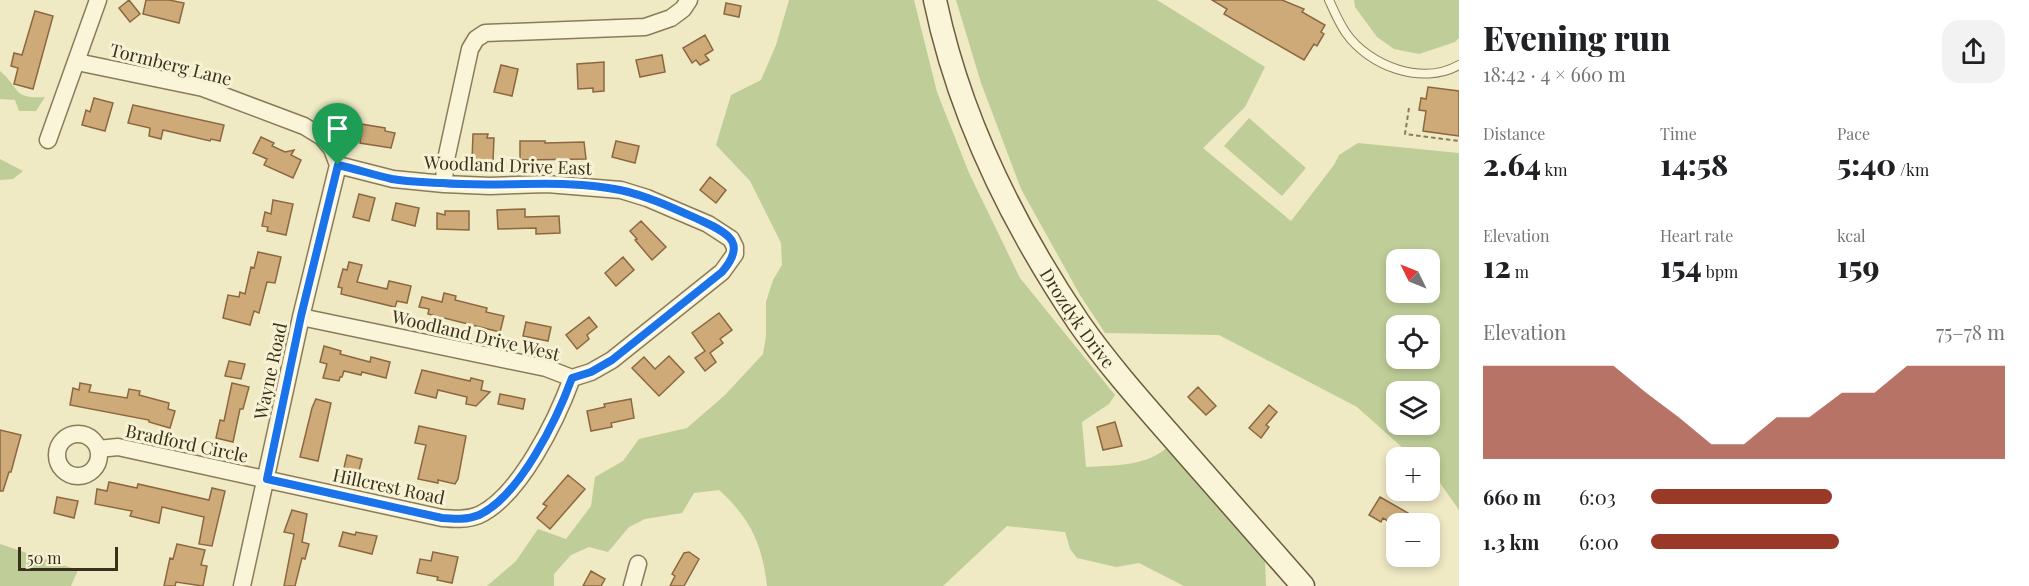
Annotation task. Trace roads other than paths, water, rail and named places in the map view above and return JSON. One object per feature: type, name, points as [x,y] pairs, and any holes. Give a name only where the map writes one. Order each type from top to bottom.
[{"type":"street","points":[[48,140],[98,0]]},
{"type":"street","points":[[444,184],[445,164],[470,49],[476,39],[485,33],[645,27],[671,18],[683,9],[688,0]]},
{"type":"street","name":"Drozdyk Drive","points":[[935,0],[960,89],[988,161],[1044,270],[1121,379],[1303,586]]},
{"type":"street","name":"Tormberg Lane","points":[[77,62],[203,88],[287,119],[322,137],[332,149],[338,165]]},
{"type":"street","name":"Woodland Drive East","points":[[338,165],[393,179],[444,184],[490,186],[547,184],[621,190],[647,198],[708,224],[731,239],[735,247]]},
{"type":"street","name":"Wayne Road","points":[[242,586],[301,316],[338,165]]},
{"type":"street","name":"Woodland Drive West","points":[[301,316],[546,368],[572,378],[591,372],[612,360],[713,280],[731,262],[735,254],[735,247]]},
{"type":"street","name":"Hillcrest Road","points":[[267,479],[442,518],[459,519],[478,515],[494,506],[525,472],[562,405],[572,378]]},
{"type":"street","name":"Bradford Circle","points":[[98,449],[118,447],[267,479]]},
{"type":"street","points":[[632,586],[638,564]]},
{"type":"lane","points":[[1329,0],[1346,33],[1357,45],[1381,62],[1397,70],[1425,74],[1452,69],[1459,65]]}]
